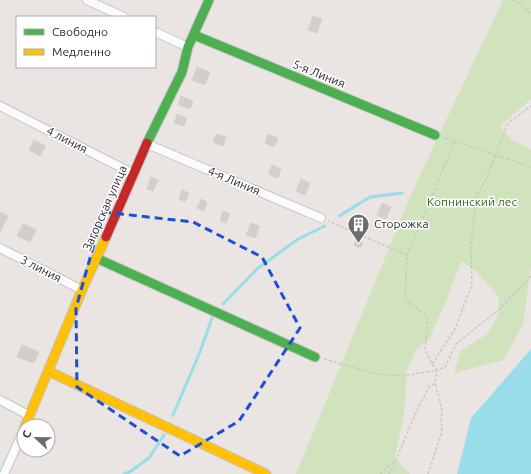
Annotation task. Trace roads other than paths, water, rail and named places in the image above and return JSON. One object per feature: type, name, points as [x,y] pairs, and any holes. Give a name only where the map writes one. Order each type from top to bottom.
[{"type":"street","points":[[87,0],[122,16]]},
{"type":"street","name":"Загорская улица","points":[[30,416],[96,258],[147,144],[182,72],[188,47],[209,0]]},
{"type":"street","points":[[156,32],[188,47]]},
{"type":"street","name":"5-я Линия","points":[[194,35],[435,135]]},
{"type":"street","name":"4 линия","points":[[0,106],[134,174]]},
{"type":"street","name":"4-я Линия","points":[[147,144],[321,218]]},
{"type":"street","name":"3 линия","points":[[0,248],[82,290]]},
{"type":"street","points":[[96,258],[315,357]]},
{"type":"street","points":[[48,371],[266,474]]},
{"type":"street","points":[[0,400],[30,416]]},
{"type":"street","name":"Загорская улица","points":[[4,474],[16,447]]},
{"type":"water","points":[[531,349],[531,474],[457,474],[471,418]]},
{"type":"waterway","points":[[339,216],[370,197],[402,193]]},
{"type":"waterway","points":[[223,304],[257,269],[298,239],[325,226]]},
{"type":"waterway","points":[[173,415],[200,352],[212,318]]},
{"type":"waterway","points":[[124,474],[131,471],[149,458],[164,435]]},
{"type":"place","name":"Сторожка","points":[[358,244]]},
{"type":"park label","name":"Копнинский лес","points":[[472,202]]}]
